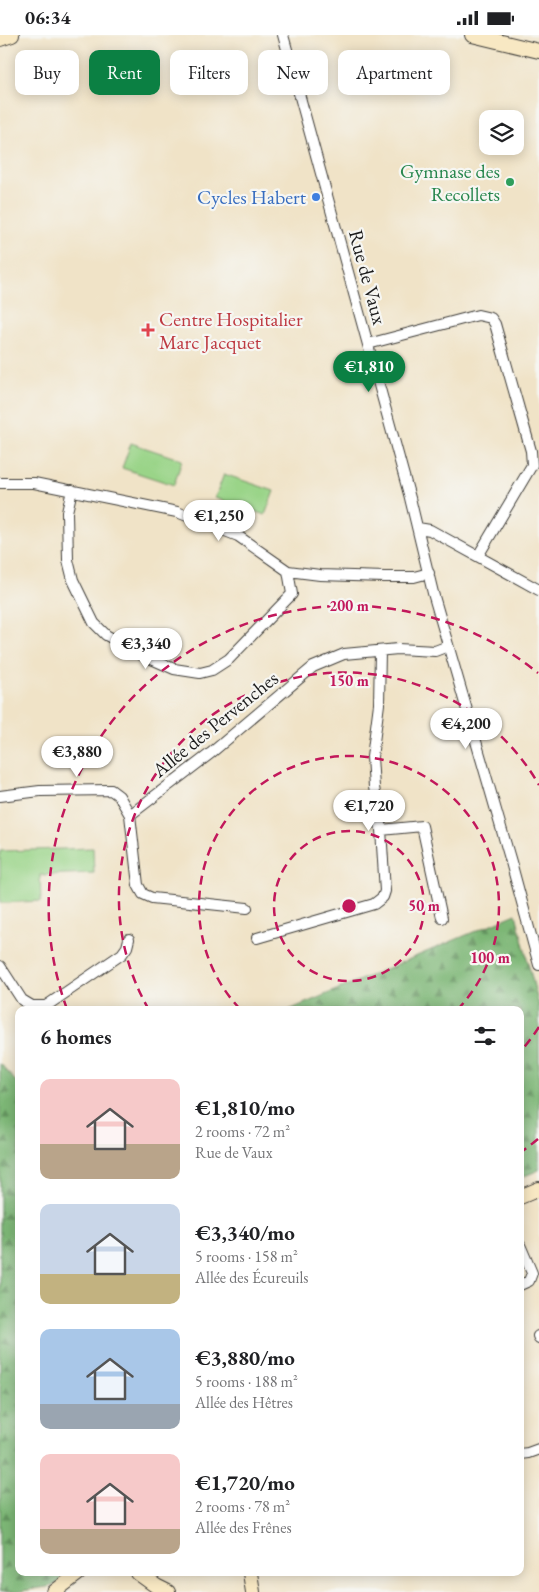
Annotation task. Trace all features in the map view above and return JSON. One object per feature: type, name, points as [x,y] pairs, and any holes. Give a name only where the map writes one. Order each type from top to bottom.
[{"type":"street","points":[[0,39],[12,35]]},
{"type":"street","name":"Rue de Vaux","points":[[283,35],[418,528],[448,646],[539,965]]},
{"type":"street","points":[[472,35],[539,51]]},
{"type":"street","points":[[368,345],[478,315],[491,319],[495,324],[535,466],[478,556]]},
{"type":"street","points":[[0,483],[34,483],[177,512],[238,536],[288,571],[320,575],[386,577],[414,577],[429,573]]},
{"type":"street","points":[[72,490],[67,512],[68,560],[73,580],[94,623],[106,635],[140,654],[174,669],[200,673],[212,670],[228,659],[292,595],[288,571]]},
{"type":"street","points":[[418,528],[430,530],[539,590]]},
{"type":"street","name":"Allée des Pervenches","points":[[130,815],[211,753],[313,667],[344,654],[398,649],[435,651],[448,646]]},
{"type":"street","points":[[257,938],[374,904],[383,897],[386,886],[382,830],[374,787],[372,757],[379,704],[380,651]]},
{"type":"street","points":[[0,796],[40,791],[111,790],[120,796],[130,815],[138,885],[143,894],[152,898],[247,908]]},
{"type":"street","points":[[382,830],[422,826],[442,918]]},
{"type":"street","points":[[0,966],[22,1000],[32,1006],[46,1006],[122,954],[127,947],[129,939]]},
{"type":"street","points":[[524,1195],[539,1189]]},
{"type":"street","points":[[524,1254],[532,1273],[529,1281],[524,1283]]},
{"type":"street","points":[[524,1454],[539,1449]]},
{"type":"street","points":[[54,1592],[75,1576]]},
{"type":"street","points":[[142,1576],[168,1592]]},
{"type":"street","points":[[250,1576],[253,1592]]},
{"type":"green space","points":[[131,443],[182,460],[174,485],[122,468]]},
{"type":"green space","points":[[224,474],[274,491],[265,515],[215,498]]},
{"type":"green space","points":[[93,848],[94,873],[40,875],[41,901],[0,903],[0,851]]},
{"type":"green space","points":[[516,914],[539,1006],[539,1170],[524,1176],[524,1006],[298,1006]]},
{"type":"green space","points":[[0,1063],[15,1080],[15,1576],[72,1576],[52,1586],[16,1592],[0,1592]]},
{"type":"place","name":"Gymnase des Recollets","points":[[510,182]]},
{"type":"place","name":"Cycles Habert","points":[[316,197]]},
{"type":"place","name":"Centre Hospitalier Marc Jacquet","points":[[148,330]]}]
